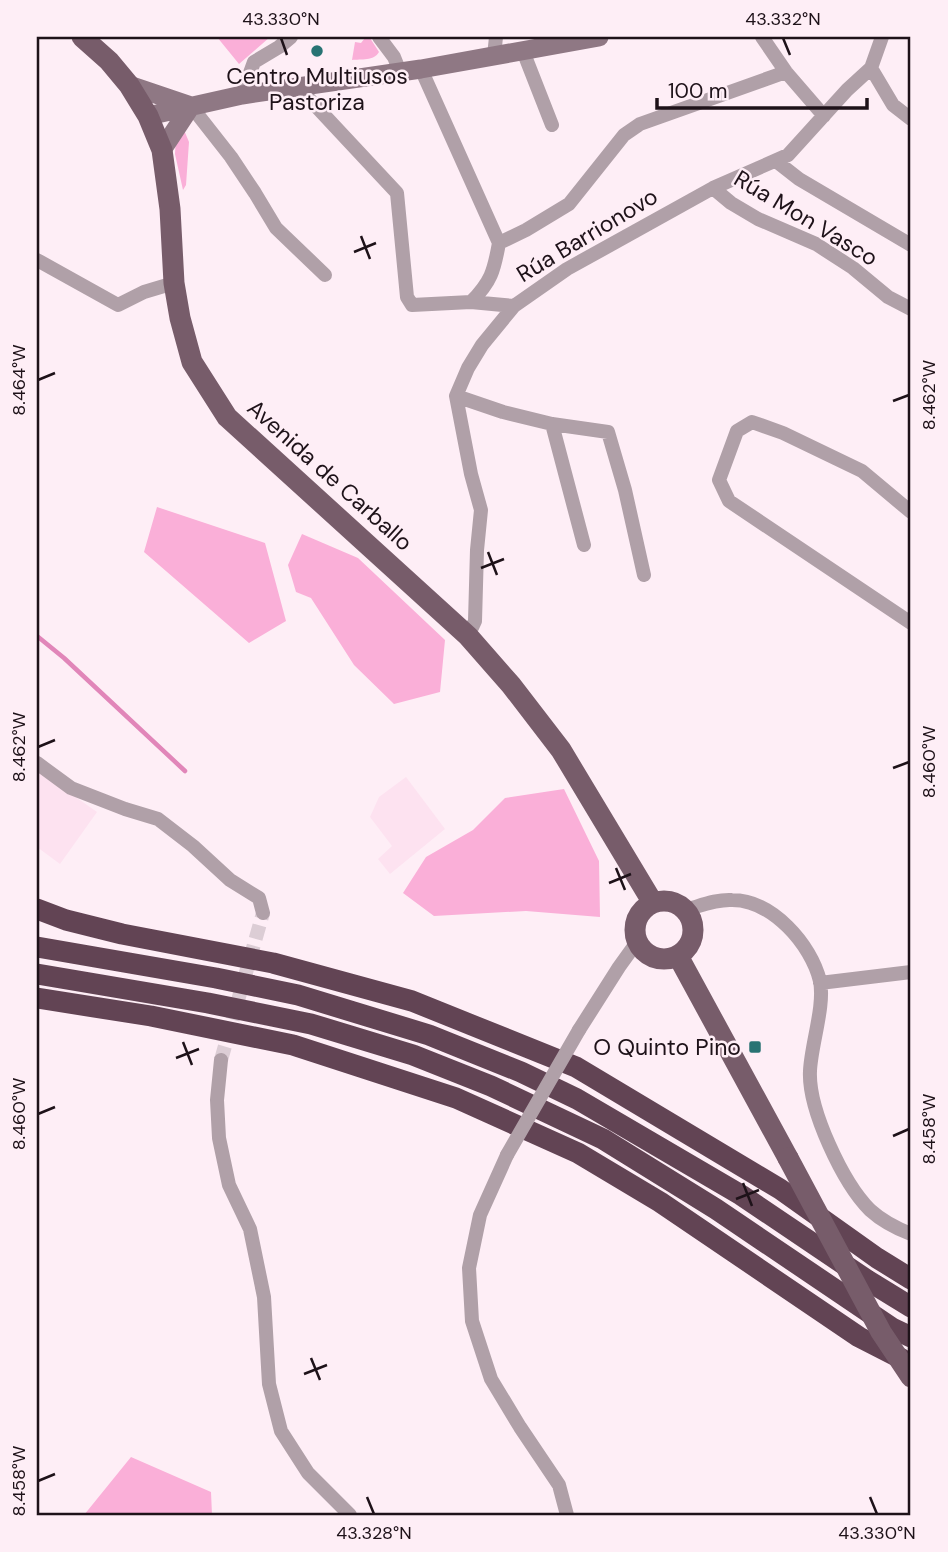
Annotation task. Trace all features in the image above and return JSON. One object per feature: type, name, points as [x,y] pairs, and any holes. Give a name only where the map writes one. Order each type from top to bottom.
[{"type":"highway","points":[[37,909],[66,920],[122,934],[273,963],[412,1001],[576,1067],[780,1189],[911,1279]]},
{"type":"highway","points":[[37,947],[298,995],[429,1035],[521,1072],[577,1099],[741,1195],[911,1307]]},
{"type":"highway","points":[[37,974],[208,1003],[311,1024],[413,1055],[491,1086],[603,1139],[716,1209],[882,1321],[911,1337]]},
{"type":"highway","points":[[37,999],[151,1016],[293,1045],[456,1098],[578,1153],[660,1202],[859,1337],[911,1363]]},
{"type":"main road","name":"Avenida de Carballo","points":[[82,37],[109,61],[130,85],[148,116],[162,150],[170,209],[174,283],[180,318],[192,362],[227,417],[468,636],[511,685],[561,750],[653,903]]},
{"type":"main road","points":[[670,901],[685,910],[693,930],[689,945],[678,956],[660,959],[643,950],[635,933],[635,923],[645,907],[670,901]]},
{"type":"main road","points":[[678,956],[881,1332],[911,1377]]},
{"type":"street","points":[[242,95],[254,62],[291,37]]},
{"type":"street","points":[[379,37],[394,57],[400,72]]},
{"type":"street","points":[[148,116],[242,95],[421,69],[495,46],[523,51],[598,37]]},
{"type":"street","points":[[762,37],[786,72],[824,116]]},
{"type":"street","name":"Rúa Barrionovo","points":[[456,396],[482,345],[514,306],[567,268],[713,188],[788,155],[847,90],[871,68],[882,37]]},
{"type":"street","points":[[523,51],[552,125]]},
{"type":"street","points":[[871,68],[894,105],[911,120]]},
{"type":"street","points":[[421,69],[499,243],[495,266],[486,287],[471,302]]},
{"type":"street","points":[[499,243],[527,230],[569,204],[624,135],[640,124],[786,72]]},
{"type":"street","points":[[130,85],[191,106],[231,158],[276,228],[325,275]]},
{"type":"street","points":[[298,87],[397,193],[407,297],[412,305],[471,302],[514,306]]},
{"type":"street","points":[[162,150],[191,106]]},
{"type":"street","points":[[776,161],[799,179],[911,245]]},
{"type":"street","name":"Rúa Mon Vasco","points":[[713,188],[731,203],[758,219],[816,244],[853,268],[888,297],[911,309]]},
{"type":"street","points":[[37,260],[118,304],[144,292],[174,283]]},
{"type":"street","points":[[468,636],[475,621],[481,510],[456,396],[503,412],[552,424],[608,432],[625,490],[644,575]]},
{"type":"street","points":[[911,512],[862,471],[783,433],[752,422],[737,431],[719,480],[729,501],[911,623]]},
{"type":"street","points":[[552,424],[584,545]]},
{"type":"street","points":[[37,763],[71,788],[158,819],[230,880],[259,898],[263,913]]},
{"type":"street","points":[[685,910],[717,901],[749,903],[774,914],[799,940],[812,961],[820,983],[820,1004],[810,1073],[813,1103],[823,1130],[846,1180],[871,1211],[911,1234]]},
{"type":"street","points":[[567,1515],[559,1485],[491,1379],[472,1321],[469,1268],[480,1215],[508,1155],[579,1030],[638,942]]},
{"type":"street","points":[[820,983],[911,972]]},
{"type":"street","points":[[221,1060],[217,1100],[219,1138],[229,1185],[250,1229],[264,1297],[269,1384],[282,1431],[308,1474],[349,1515]]},
{"type":"shaded area","points":[[217,37],[270,37],[239,64]]},
{"type":"shaded area","points":[[365,38],[370,38],[379,52],[371,58],[352,60],[355,42],[361,43]]},
{"type":"shaded area","points":[[184,130],[189,142],[186,185],[183,190],[175,154],[176,135]]},
{"type":"shaded area","points":[[157,507],[265,543],[286,621],[249,643],[144,552]]},
{"type":"shaded area","points":[[302,534],[358,558],[445,640],[440,692],[394,704],[354,665],[311,598],[296,592],[288,565]]},
{"type":"shaded area","points":[[37,770],[97,812],[60,864],[37,847]]},
{"type":"shaded area","points":[[406,777],[445,829],[390,874],[378,859],[392,846],[370,817],[379,797]]},
{"type":"shaded area","points":[[564,789],[599,861],[600,917],[526,911],[434,916],[403,893],[426,857],[473,830],[505,798]]},
{"type":"shaded area","points":[[131,1457],[211,1492],[212,1515],[84,1515]]},
{"type":"waterway","points":[[37,636],[185,771]]},
{"type":"tunnel","points":[[221,1060],[263,913]]},
{"type":"place","name":"Centro Multiusos Pastoriza","points":[[317,51]]},
{"type":"place","name":"O Quinto Pino","points":[[755,1047]]}]
